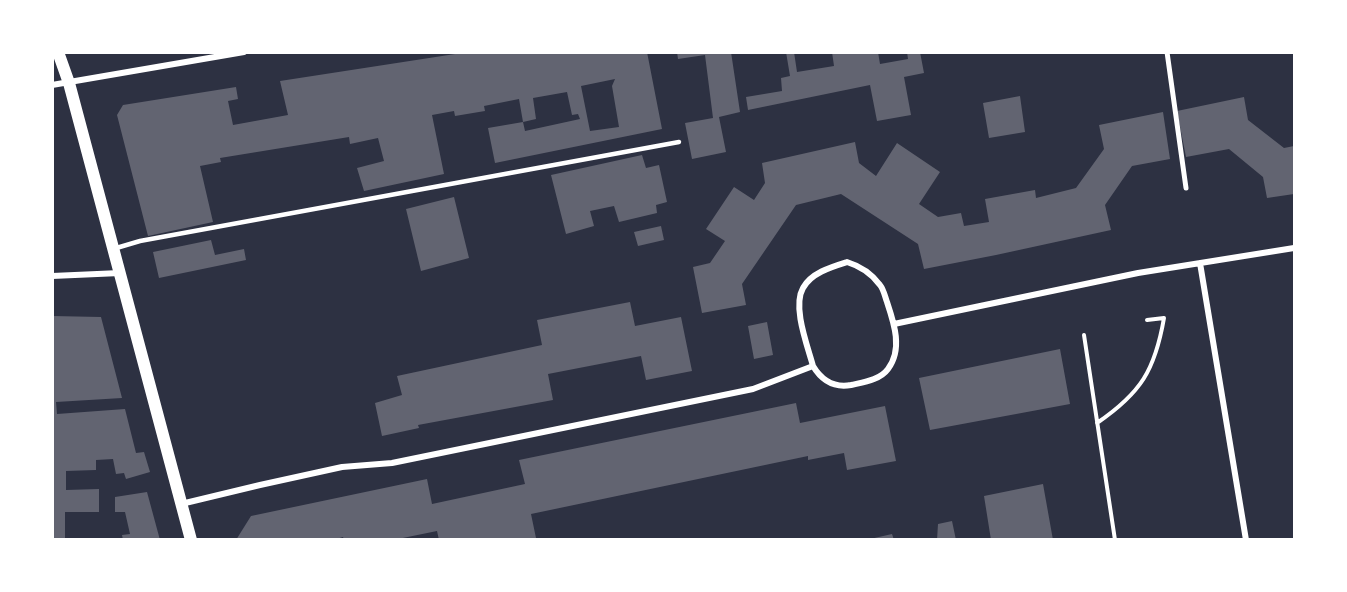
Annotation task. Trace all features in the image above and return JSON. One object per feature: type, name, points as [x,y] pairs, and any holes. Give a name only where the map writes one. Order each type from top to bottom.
[{"type":"main road","points":[[58,52],[69,83],[191,540]]},
{"type":"street","points":[[52,85],[244,52]]},
{"type":"street","points":[[1167,52],[1185,188]]},
{"type":"street","points":[[894,324],[1138,273],[1294,249]]},
{"type":"street","points":[[847,262],[857,265],[882,286],[894,324],[896,342],[894,357],[888,370],[880,377],[845,386],[835,386],[826,381],[817,374],[813,366],[799,307],[803,288],[815,275],[830,268],[847,262]]},
{"type":"street","points":[[1200,263],[1246,540]]},
{"type":"street","points":[[52,276],[120,273]]},
{"type":"street","points":[[181,504],[342,467],[392,463],[753,389],[813,366]]},
{"type":"lane","points":[[113,249],[140,241],[679,142]]},
{"type":"path","points":[[1097,423],[1129,398],[1152,365],[1160,342],[1164,318],[1147,320]]},
{"type":"path","points":[[1084,334],[1115,540]]},
{"type":"building","points":[[468,52],[647,52],[662,129],[495,163],[488,128],[523,122],[519,99],[484,106],[485,111],[455,116],[454,111],[432,115],[444,174],[364,191],[357,168],[384,161],[378,138],[350,144],[349,137],[220,158],[221,162],[200,166],[213,222],[148,236],[117,115],[123,105],[236,87],[238,99],[228,101],[233,125],[288,115],[280,81]],"holes":[[[615,79],[612,86],[619,127],[590,131],[581,86]],[[567,92],[572,115],[578,114],[580,119],[525,131],[523,122],[536,119],[533,98]]]},
{"type":"building","points":[[677,52],[731,52],[740,112],[719,117],[726,152],[692,159],[685,123],[713,118],[705,55],[678,59]]},
{"type":"building","points":[[786,52],[794,52],[797,72],[834,66],[832,52],[843,52],[843,54],[878,52],[880,64],[908,59],[907,52],[920,52],[924,73],[904,77],[911,115],[877,121],[870,85],[748,110],[746,97],[782,91],[781,78],[790,76]]},
{"type":"building","points":[[1020,96],[1025,132],[989,138],[983,103]]},
{"type":"building","points":[[1244,97],[1248,120],[1284,148],[1294,146],[1294,194],[1267,198],[1263,177],[1229,149],[1186,157],[1177,111]]},
{"type":"building","points":[[1163,112],[1170,159],[1132,166],[1105,205],[1111,230],[924,269],[918,244],[841,194],[796,205],[742,284],[746,305],[702,313],[693,267],[710,263],[725,241],[706,229],[734,187],[754,200],[765,183],[762,163],[855,142],[859,163],[876,176],[897,143],[940,172],[919,204],[938,217],[961,213],[964,226],[989,222],[985,199],[1035,190],[1036,198],[1076,188],[1104,149],[1099,125]]},
{"type":"building","points":[[642,155],[646,168],[659,165],[667,202],[656,205],[657,213],[619,222],[614,206],[590,211],[594,226],[566,234],[551,175]]},
{"type":"building","points":[[454,197],[469,258],[421,271],[406,209]]},
{"type":"building","points":[[661,226],[664,240],[638,246],[634,232]]},
{"type":"building","points":[[211,240],[215,255],[244,249],[246,260],[159,278],[153,252]]},
{"type":"building","points":[[630,302],[635,326],[681,317],[692,371],[646,380],[641,356],[548,374],[553,400],[418,425],[419,428],[382,436],[375,403],[402,395],[397,376],[542,345],[537,320]]},
{"type":"building","points":[[52,316],[101,317],[122,398],[56,402],[57,414],[125,409],[136,453],[144,452],[150,472],[126,479],[124,473],[116,474],[113,459],[96,460],[96,470],[66,471],[66,490],[99,489],[99,512],[65,512],[65,540],[52,540]]},
{"type":"building","points":[[767,322],[773,355],[754,359],[748,326]]},
{"type":"building","points":[[1060,349],[1070,404],[930,430],[919,378]]},
{"type":"building","points":[[796,403],[800,423],[885,406],[896,461],[847,470],[844,453],[808,460],[808,456],[531,514],[536,538],[529,540],[439,540],[437,531],[393,540],[344,540],[343,537],[333,540],[236,540],[251,516],[427,479],[432,504],[525,484],[519,460]]},
{"type":"building","points":[[1043,484],[1053,540],[991,540],[984,496]]},
{"type":"building","points":[[147,492],[160,540],[123,540],[122,535],[130,534],[125,512],[115,512],[115,497]]},
{"type":"building","points":[[952,521],[956,540],[937,540],[938,524]]},
{"type":"building","points":[[892,534],[894,540],[870,540],[870,539]]}]
